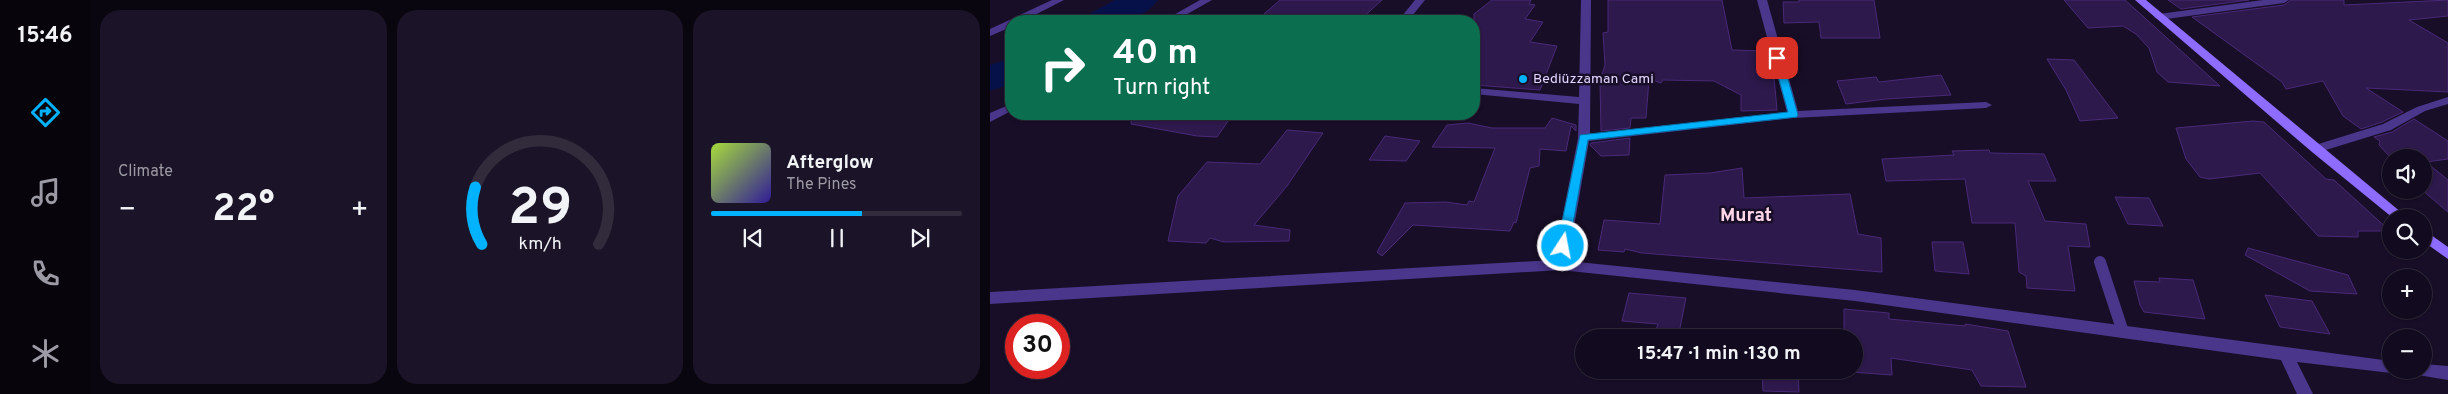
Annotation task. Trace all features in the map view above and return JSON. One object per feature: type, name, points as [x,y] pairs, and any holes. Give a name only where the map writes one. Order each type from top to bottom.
[{"type":"street","points":[[1028,15],[1059,0]]},
{"type":"street","points":[[1179,15],[1207,0]]},
{"type":"street","points":[[1407,15],[1420,0]]},
{"type":"street","points":[[1560,265],[1584,138],[1586,0]]},
{"type":"street","points":[[1762,0],[1793,115]]},
{"type":"street","points":[[2140,0],[2316,149],[2391,209]]},
{"type":"street","points":[[2159,17],[2284,0]]},
{"type":"street","points":[[990,33],[1005,26]]},
{"type":"street","points":[[1480,92],[1584,101]]},
{"type":"street","points":[[2316,149],[2387,127],[2421,110],[2448,100]]},
{"type":"street","points":[[1584,138],[1793,115],[1986,105]]},
{"type":"street","points":[[990,118],[1005,110]]},
{"type":"street","points":[[2432,241],[2448,254]]},
{"type":"street","points":[[990,298],[1560,265],[1641,272],[1954,308],[2286,355],[2382,365]]},
{"type":"street","points":[[2286,355],[2304,394]]},
{"type":"street","points":[[2432,371],[2448,373]]},
{"type":"lane","points":[[2100,262],[2123,332]]},
{"type":"building","points":[[1280,0],[1382,0],[1366,15],[1263,15]]},
{"type":"building","points":[[1492,0],[1531,0],[1529,4],[1535,5],[1525,19],[1543,22],[1530,42],[1557,46],[1540,90],[1480,85],[1480,15],[1474,14]]},
{"type":"building","points":[[1608,0],[1722,0],[1732,50],[1767,51],[1773,66],[1777,110],[1741,111],[1741,95],[1714,81],[1663,80],[1661,83],[1649,79],[1646,118],[1631,118],[1630,128],[1601,131],[1600,81],[1605,65],[1603,33],[1608,32]]},
{"type":"building","points":[[1799,0],[1874,0],[1880,38],[1821,38],[1819,22],[1784,23],[1783,2],[1799,2]]},
{"type":"building","points":[[2064,0],[2125,0],[2220,86],[2168,82],[2157,72],[2149,48],[2136,34],[2123,26],[2088,28]]},
{"type":"building","points":[[2168,0],[2249,0],[2181,9]]},
{"type":"building","points":[[2291,0],[2344,0],[2344,5],[2448,0],[2448,16],[2409,20],[2448,43],[2448,92],[2366,88],[2403,112],[2361,129],[2343,116],[2323,81],[2286,89],[2282,82],[2192,17],[2284,5]]},
{"type":"building","points":[[2047,59],[2074,60],[2118,118],[2080,121],[2066,90]]},
{"type":"building","points":[[1941,75],[1951,95],[1886,99],[1846,104],[1837,81],[1876,77],[1879,82]]},
{"type":"building","points":[[1552,118],[1576,125],[1576,131],[1571,126],[1566,151],[1540,149],[1539,166],[1530,168],[1516,223],[1514,222],[1510,231],[1413,225],[1382,256],[1377,252],[1405,203],[1446,202],[1467,205],[1469,201],[1474,202],[1495,148],[1432,147],[1447,125],[1468,123],[1492,128],[1545,128]]},
{"type":"building","points":[[2414,119],[2448,141],[2448,159],[2432,161],[2432,149],[2383,149],[2379,145],[2380,141],[2374,137],[2392,132]]},
{"type":"building","points":[[1131,120],[1229,120],[1217,137],[1197,136],[1131,124]]},
{"type":"building","points":[[2253,121],[2264,122],[2326,179],[2334,180],[2382,224],[2382,231],[2358,231],[2358,237],[2318,236],[2260,173],[2209,179],[2200,177],[2186,159],[2176,128]]},
{"type":"building","points":[[1287,130],[1323,133],[1287,186],[1254,225],[1290,230],[1289,241],[1224,242],[1210,238],[1206,243],[1168,241],[1178,196],[1207,162],[1260,164]]},
{"type":"building","points":[[1385,136],[1420,141],[1406,161],[1369,160]]},
{"type":"building","points":[[1630,138],[1629,155],[1601,156],[1590,145],[1591,143]]},
{"type":"building","points":[[1989,150],[1990,153],[2044,154],[2056,181],[2028,181],[2045,221],[2086,224],[2090,247],[2068,246],[2075,291],[2027,288],[2026,276],[2019,272],[2015,223],[1972,223],[1965,179],[1886,181],[1882,159],[1954,155],[1952,151]]},
{"type":"building","points":[[2432,167],[2448,180],[2448,212],[2432,198]]},
{"type":"building","points":[[1742,168],[1744,198],[1850,194],[1858,234],[1881,238],[1882,272],[1642,253],[1625,249],[1624,252],[1598,250],[1604,220],[1660,224],[1665,175],[1710,173]]},
{"type":"building","points":[[2115,197],[2149,198],[2163,226],[2128,224]]},
{"type":"building","points":[[1932,242],[1963,242],[1969,274],[1935,271]]},
{"type":"building","points":[[2248,248],[2348,275],[2357,294],[2310,291],[2245,255]]},
{"type":"building","points":[[2159,278],[2193,280],[2205,319],[2144,312],[2140,305],[2134,281],[2160,282]]},
{"type":"building","points":[[1629,293],[1686,298],[1680,329],[1656,329],[1658,324],[1622,321]]},
{"type":"building","points":[[2265,295],[2312,301],[2330,334],[2280,327]]},
{"type":"building","points":[[1844,309],[1889,313],[1889,319],[1965,326],[1965,324],[2008,331],[2026,387],[1981,386],[1972,370],[1891,358],[1892,375],[1863,373],[1863,329],[1844,329]]},
{"type":"building","points":[[1762,379],[1798,379],[1799,392],[1763,391]]},
{"type":"waterway","points":[[1112,15],[1141,0]]},
{"type":"waterway","points":[[990,80],[1005,72]]},
{"type":"place","name":"Bediüzzaman Cami","points":[[1523,79]]},
{"type":"district","name":"Murat","points":[[1746,216]]},
{"type":"route","points":[[1563,246],[1584,138],[1793,115],[1777,58]]}]
